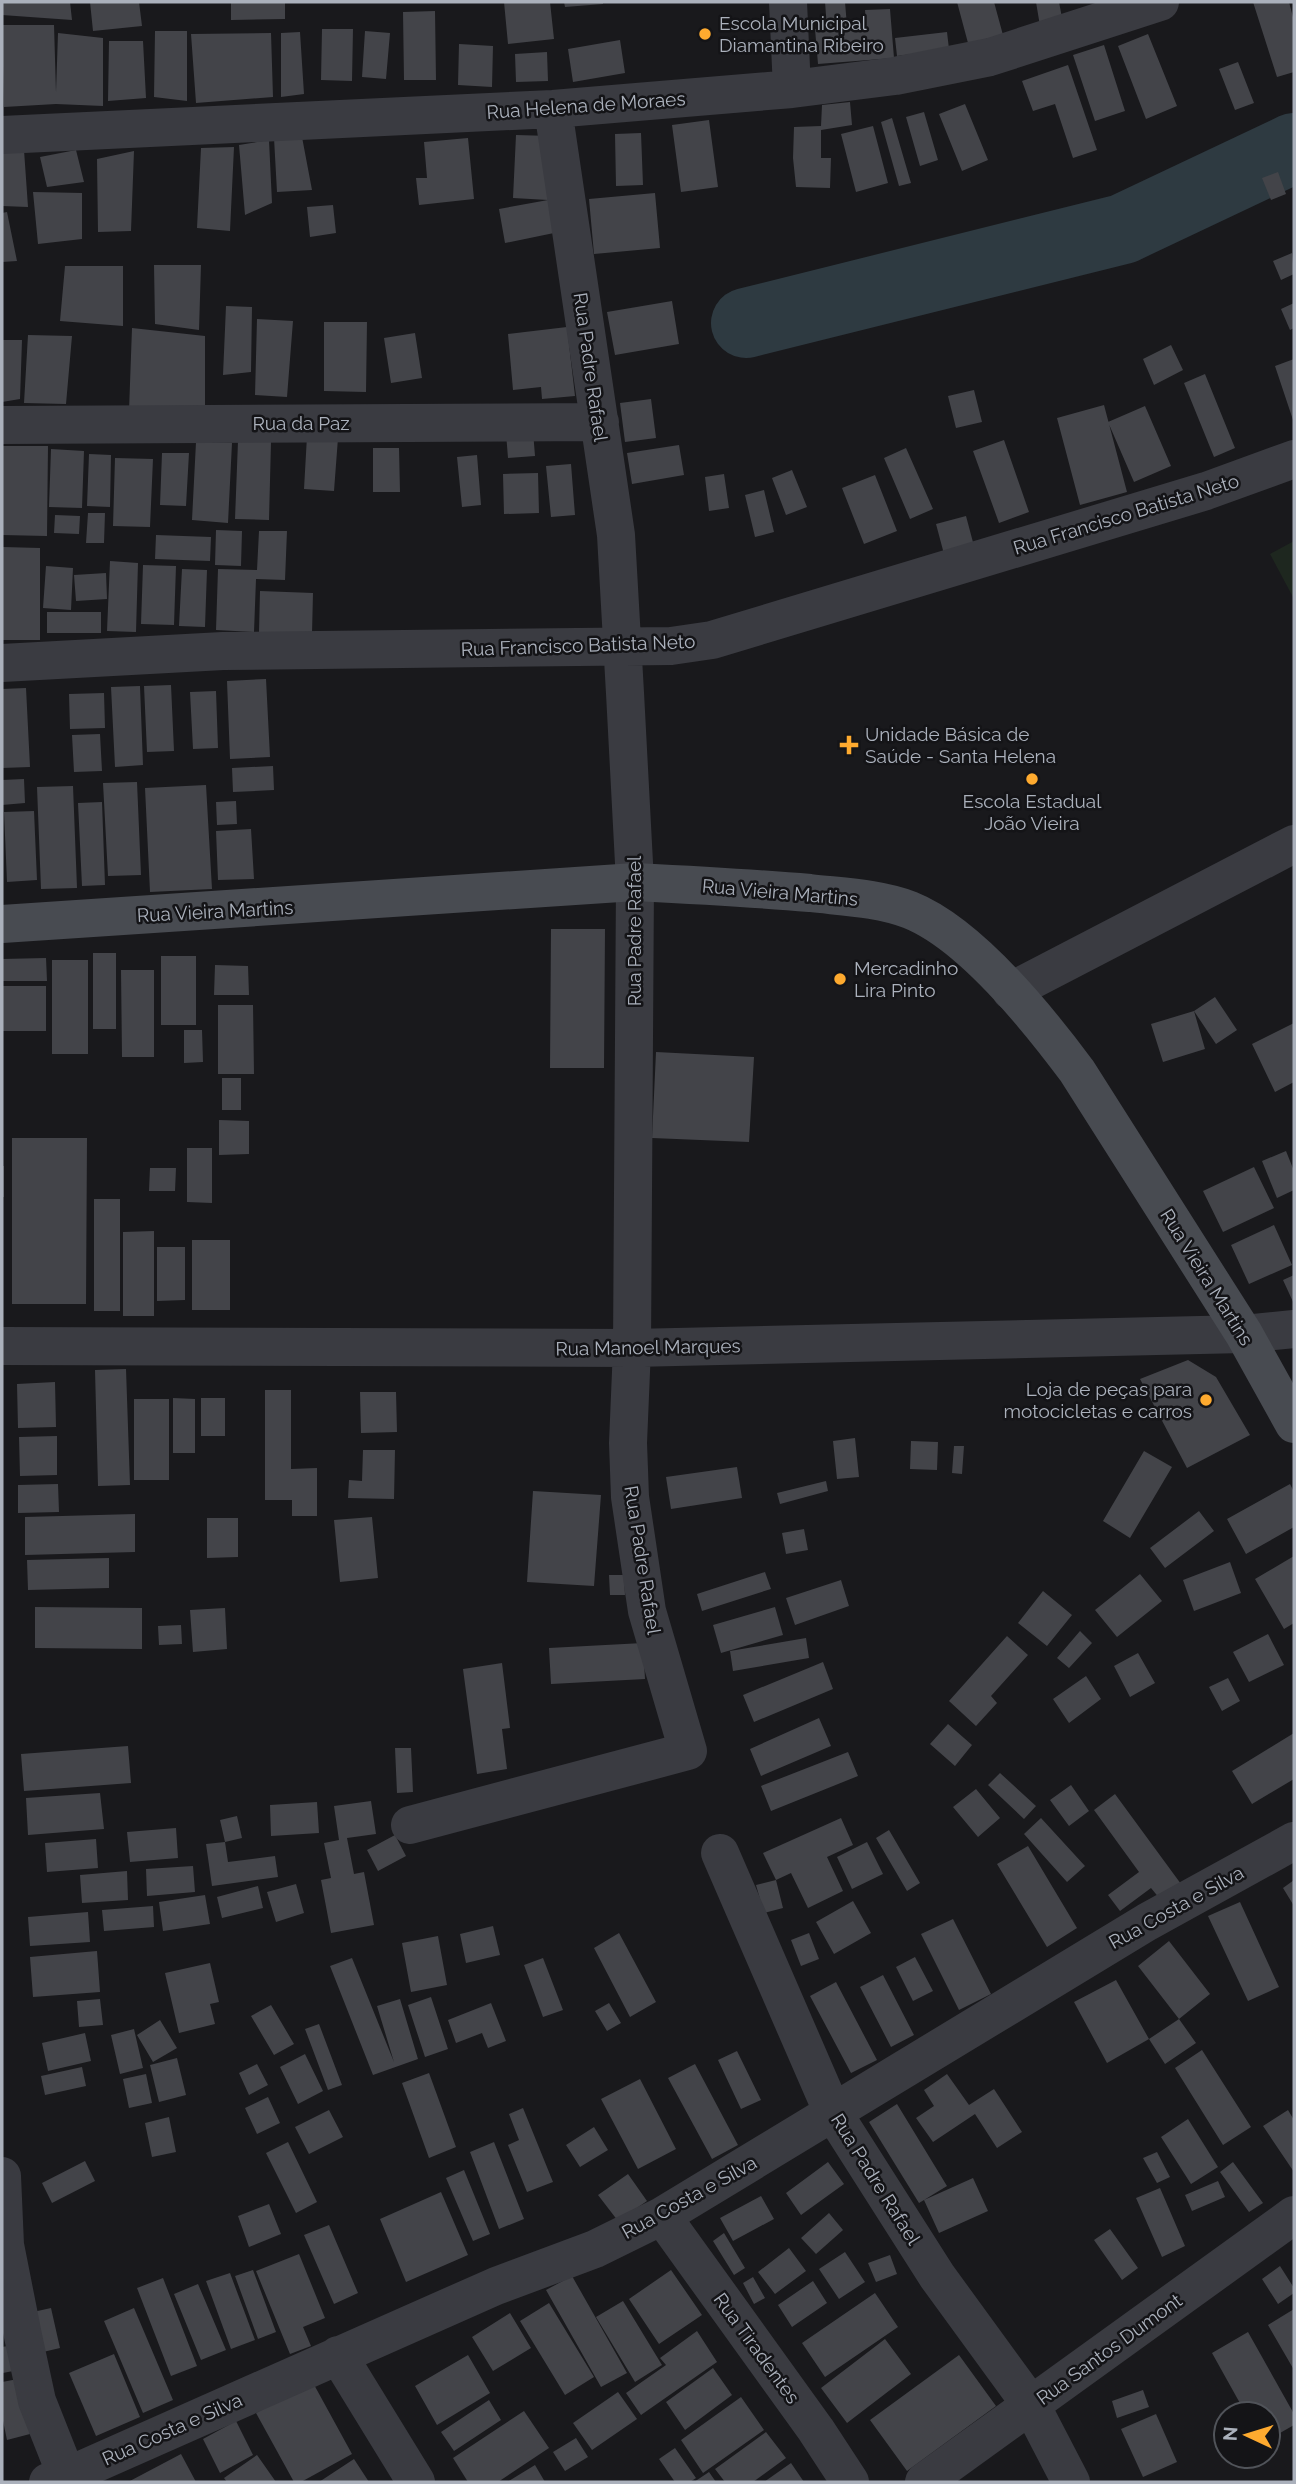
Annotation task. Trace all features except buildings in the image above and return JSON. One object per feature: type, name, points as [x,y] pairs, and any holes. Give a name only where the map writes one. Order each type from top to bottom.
[{"type":"main road","name":"Rua Vieira Martins","points":[[2,923],[635,882],[740,887],[877,900],[912,911],[947,933],[982,961],[1049,1034],[1077,1072],[1244,1334],[1294,1424]]},
{"type":"street","points":[[788,2],[792,89]]},
{"type":"street","name":"Rua Helena de Moraes","points":[[2,135],[553,109],[792,89],[895,76],[989,57],[1075,15],[1160,2]]},
{"type":"street","name":"Rua Padre Rafael","points":[[410,1825],[688,1751],[647,1611],[631,1509],[628,1443],[632,1348],[635,882],[616,535],[553,109]]},
{"type":"street","name":"Rua da Paz","points":[[2,425],[600,422]]},
{"type":"street","name":"Rua Francisco Batista Neto","points":[[2,663],[223,651],[671,646],[712,640],[1206,491],[1294,459]]},
{"type":"street","points":[[1011,991],[1294,844]]},
{"type":"street","name":"Rua Manoel Marques","points":[[2,1346],[632,1348],[1244,1334],[1294,1329]]},
{"type":"street","name":"Rua Costa e Silva","points":[[61,2481],[338,2355],[523,2274],[595,2249],[662,2216],[1147,1923],[1294,1842]]},
{"type":"street","name":"Rua Padre Rafael","points":[[720,1853],[832,2111],[937,2276],[1031,2405],[1071,2482]]},
{"type":"street","points":[[2,2176],[5,2245],[37,2401],[61,2481]]},
{"type":"street","name":"Rua Santos Dumont","points":[[924,2482],[1294,2215]]},
{"type":"street","name":"Rua Tiradentes","points":[[662,2216],[816,2430],[850,2482]]},
{"type":"street","points":[[338,2355],[416,2482]]},
{"type":"shaded area","points":[[1294,541],[1294,599],[1270,554]]},
{"type":"waterway","points":[[746,323],[1123,229],[1294,148]]},
{"type":"place","name":"Escola Municipal Diamantina Ribeiro","points":[[705,34]]},
{"type":"place","name":"Unidade Básica de Saúde - Santa Helena","points":[[849,745]]},
{"type":"place","name":"Escola Estadual João Vieira","points":[[1032,779]]},
{"type":"place","name":"Mercadinho Lira Pinto","points":[[840,979]]},
{"type":"place","name":"Loja de peças para motocicletas e carros","points":[[1206,1400]]}]
